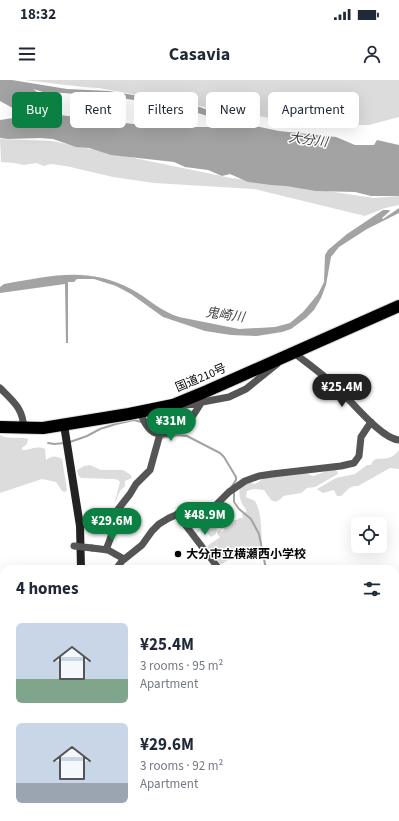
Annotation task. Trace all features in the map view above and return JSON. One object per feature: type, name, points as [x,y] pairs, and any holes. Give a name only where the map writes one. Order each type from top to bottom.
[{"type":"highway","name":"国道210号","points":[[0,427],[24,429],[43,428],[153,410],[172,405],[194,397],[399,306]]},
{"type":"street","points":[[153,410],[225,399],[242,391],[291,354],[336,386],[354,407],[371,422],[392,438],[399,440]]},
{"type":"street","points":[[0,388],[13,400],[21,411],[24,421],[24,429]]},
{"type":"street","points":[[140,412],[151,431],[160,434],[181,429],[189,421],[201,403]]},
{"type":"street","points":[[119,565],[124,559],[142,545],[155,527],[183,512],[212,509],[232,490],[245,481],[259,476],[352,464],[359,456],[361,438],[371,422]]},
{"type":"street","points":[[64,425],[80,526],[81,565]]},
{"type":"street","points":[[106,550],[112,534],[113,519],[116,512],[136,484],[153,465],[160,434]]},
{"type":"street","points":[[177,514],[215,565]]},
{"type":"street","points":[[74,546],[106,550],[124,559]]},
{"type":"shaded area","points":[[23,80],[399,80],[399,117],[369,125],[359,125],[359,92],[268,92],[268,118],[260,116],[260,92],[206,92],[206,107],[198,106],[198,92],[134,92],[134,94],[99,88]]},
{"type":"shaded area","points":[[0,139],[52,141],[231,178],[374,198],[399,196],[399,205],[385,208],[365,216],[254,189],[154,183],[113,177],[66,166],[51,164],[44,166],[36,163],[24,165],[1,162]]},
{"type":"shaded area","points":[[0,435],[28,439],[27,444],[22,448],[22,450],[36,448],[45,449],[46,460],[53,456],[62,459],[67,490],[65,492],[62,491],[56,482],[42,479],[0,493]]},
{"type":"shaded area","points":[[399,450],[399,469],[390,468],[358,486],[350,487],[341,496],[337,496],[334,490],[323,493],[317,489],[336,478],[355,474],[367,465],[371,465],[376,459],[391,457]]},
{"type":"shaded area","points":[[90,465],[101,470],[123,470],[131,475],[132,478],[125,481],[125,486],[120,491],[114,505],[120,482],[115,479],[81,478],[78,475],[77,470],[84,466]]},
{"type":"shaded area","points":[[334,469],[338,474],[315,487],[307,488],[301,493],[283,496],[276,502],[271,500],[264,490],[253,489],[247,491],[246,497],[255,501],[259,511],[262,546],[259,550],[256,551],[248,547],[220,564],[207,550],[209,545],[220,537],[217,534],[217,531],[219,530],[222,532],[225,530],[221,524],[214,521],[213,523],[217,529],[216,534],[211,537],[207,533],[202,533],[200,530],[195,533],[209,520],[203,516],[204,512],[221,510],[233,520],[243,518],[242,514],[246,512],[246,509],[240,499],[239,491],[240,488],[248,482],[255,484],[265,478],[306,473],[313,476]]},
{"type":"water","points":[[0,80],[12,80],[67,89],[115,92],[70,92],[70,94],[43,92],[33,89],[37,92],[12,92],[12,108],[0,101]]},
{"type":"water","points":[[126,94],[134,95],[134,100],[126,99]]},
{"type":"water","points":[[198,106],[206,109],[206,116],[198,113]]},
{"type":"water","name":"大分川","points":[[62,115],[70,116],[70,128],[126,128],[126,123],[134,124],[134,128],[260,127],[279,131],[336,137],[355,145],[374,145],[377,140],[399,145],[399,196],[371,196],[355,192],[316,191],[248,182],[230,174],[222,176],[208,170],[185,167],[174,162],[111,155],[89,148],[76,147],[53,139],[0,138],[0,120],[12,118],[12,128],[62,128]]},
{"type":"water","points":[[399,208],[399,213],[367,229],[339,247],[331,257],[326,285],[314,310],[291,329],[282,332],[257,336],[231,335],[205,331],[163,317],[131,294],[116,286],[94,279],[77,279],[74,282],[68,282],[68,343],[66,343],[65,284],[0,293],[0,287],[4,284],[53,276],[84,275],[99,277],[131,289],[160,308],[179,317],[239,329],[275,327],[290,323],[303,312],[318,294],[324,282],[325,255],[328,250],[347,234],[383,210],[390,211],[382,218],[383,219]]},
{"type":"waterway","points":[[70,442],[116,424],[134,420],[141,422]]},
{"type":"waterway","points":[[161,438],[178,435],[187,436],[220,453],[236,477],[236,480],[232,486]]},
{"type":"waterway","points":[[48,443],[65,443]]},
{"type":"waterway","points":[[234,490],[234,502],[239,509],[251,519],[259,534],[265,565]]},
{"type":"place","name":"大分市立横瀬西小学校","points":[[178,554]]},
{"type":"water label","name":"鬼崎川","points":[[225,315]]}]
